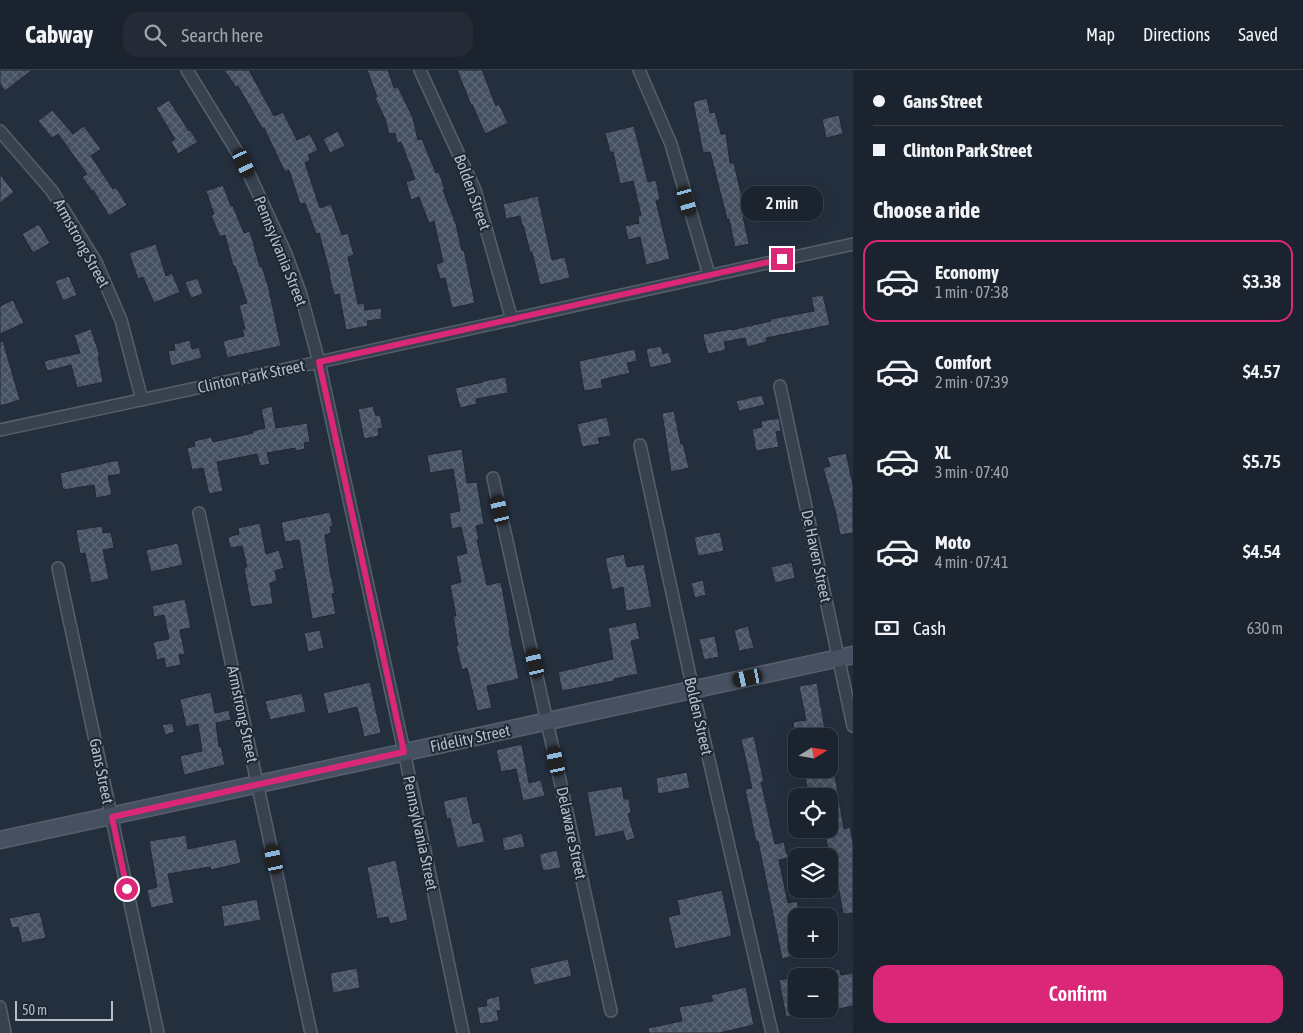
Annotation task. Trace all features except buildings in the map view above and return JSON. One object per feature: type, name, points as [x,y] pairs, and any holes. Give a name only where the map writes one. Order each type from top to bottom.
[{"type":"main road","name":"Fidelity Street","points":[[0,840],[846,657]]},
{"type":"street","name":"Bolden Street","points":[[420,70],[475,190],[512,320]]},
{"type":"street","points":[[639,70],[671,144],[709,275]]},
{"type":"street","name":"Pennsylvania Street","points":[[190,71],[244,163],[286,254],[301,295],[319,362],[463,1033]]},
{"type":"street","name":"Armstrong Street","points":[[0,131],[52,191],[96,262],[122,320],[142,400]]},
{"type":"street","name":"Clinton Park Street","points":[[0,430],[512,320],[853,244]]},
{"type":"street","name":"De Haven Street","points":[[780,386],[846,657],[853,726]]},
{"type":"street","name":"Bolden Street","points":[[640,445],[693,690],[772,1033]]},
{"type":"street","name":"Delaware Street","points":[[493,478],[611,1011]]},
{"type":"street","name":"Armstrong Street","points":[[199,513],[312,1033]]},
{"type":"street","name":"Gans Street","points":[[58,568],[158,1033]]},
{"type":"street","points":[[0,1007],[5,1033]]},
{"type":"route","points":[[127,889],[112,817],[404,752],[319,362],[782,259]]}]
